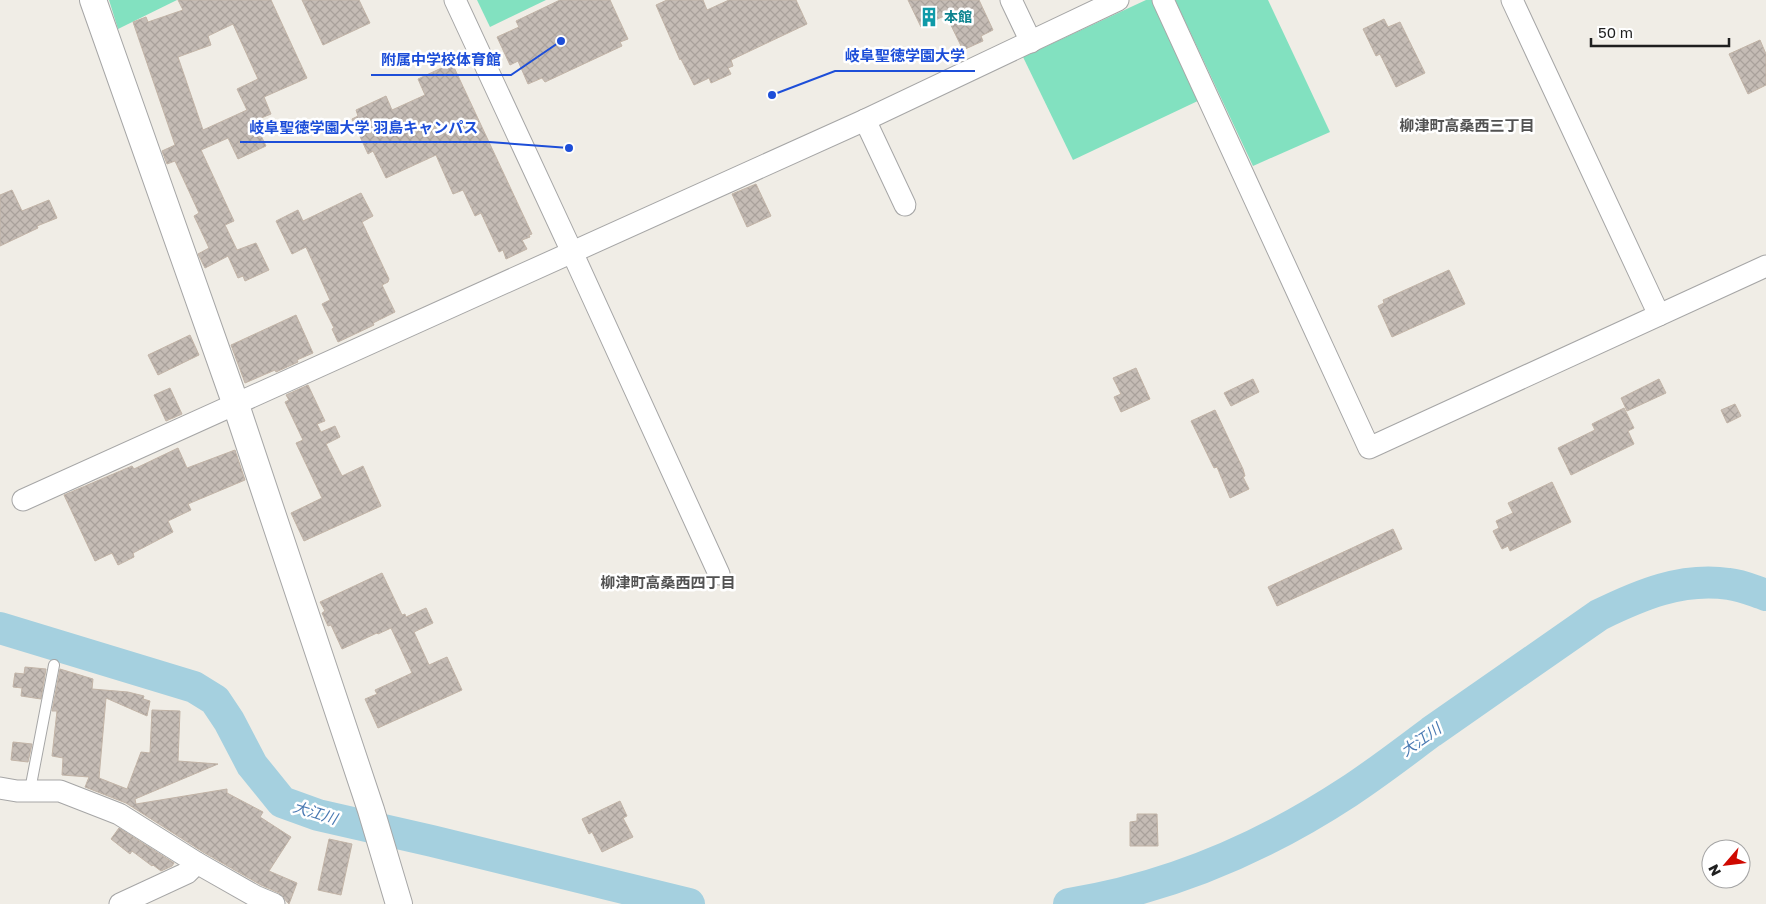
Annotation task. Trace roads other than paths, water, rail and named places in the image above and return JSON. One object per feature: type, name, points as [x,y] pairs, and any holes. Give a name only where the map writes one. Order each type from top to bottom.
[{"type":"street","points":[[93,0],[236,405],[371,810],[399,904]]},
{"type":"street","points":[[455,0],[719,574]]},
{"type":"street","points":[[1012,0],[1031,42]]},
{"type":"street","points":[[23,500],[865,120],[1118,0]]},
{"type":"street","points":[[1163,0],[1369,448],[1766,266]]},
{"type":"street","points":[[1512,0],[1659,315]]},
{"type":"street","points":[[865,120],[905,205]]},
{"type":"street","points":[[0,788],[17,791],[60,792],[119,814],[197,863],[255,896],[274,904]]},
{"type":"street","points":[[120,904],[186,873],[197,863]]},
{"type":"lane","points":[[30,790],[54,665]]},
{"type":"waterway","name":"大江川","points":[[1069,904],[1106,897],[1179,876],[1215,863],[1283,830],[1359,785],[1431,732],[1599,615],[1630,601],[1662,589],[1695,583],[1734,585],[1766,595]]},
{"type":"waterway","name":"大江川","points":[[0,628],[194,687],[215,700],[229,721],[252,765],[282,802],[318,815],[689,904]]},
{"type":"place","name":"本館","points":[[929,17]]},
{"type":"place","name":"附属中学校体育館","points":[[561,41]]},
{"type":"place","name":"岐阜聖徳学園大学","points":[[772,95]]},
{"type":"place","name":"岐阜聖徳学園大学 羽島キャンパス","points":[[569,148]]},
{"type":"district","name":"柳津町高桑西三丁目","points":[[1467,126]]},
{"type":"district","name":"柳津町高桑西四丁目","points":[[668,583]]}]
